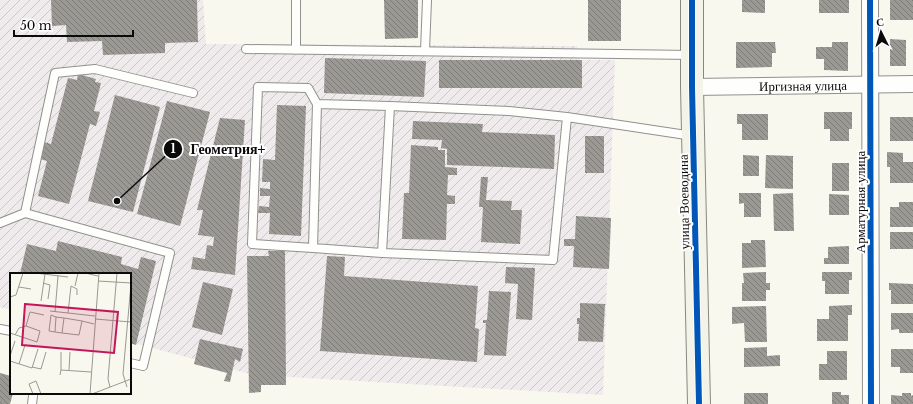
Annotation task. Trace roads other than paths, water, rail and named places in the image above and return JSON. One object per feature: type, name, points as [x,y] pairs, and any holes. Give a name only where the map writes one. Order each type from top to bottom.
[{"type":"street","name":"улица Воеводина","points":[[692,0],[692,87],[699,404]]},
{"type":"street","name":"Арматурная улица","points":[[870,0],[871,404]]},
{"type":"street","name":"Иргизная улица","points":[[692,87],[913,84]]},
{"type":"lane","points":[[296,0],[296,50]]},
{"type":"lane","points":[[425,51],[427,0]]},
{"type":"lane","points":[[246,49],[692,55]]},
{"type":"lane","points":[[25,213],[55,73],[95,69],[193,93]]},
{"type":"lane","points":[[313,248],[317,104],[308,88],[258,88],[252,244],[382,253],[553,260],[567,117]]},
{"type":"lane","points":[[317,104],[509,111],[567,117],[693,136]]},
{"type":"lane","points":[[382,253],[390,106]]},
{"type":"lane","points":[[0,223],[25,213],[170,253],[143,366],[131,362]]},
{"type":"lane","points":[[0,329],[10,332]]},
{"type":"place","name":"Геометрия+","points":[[117,201]]}]
